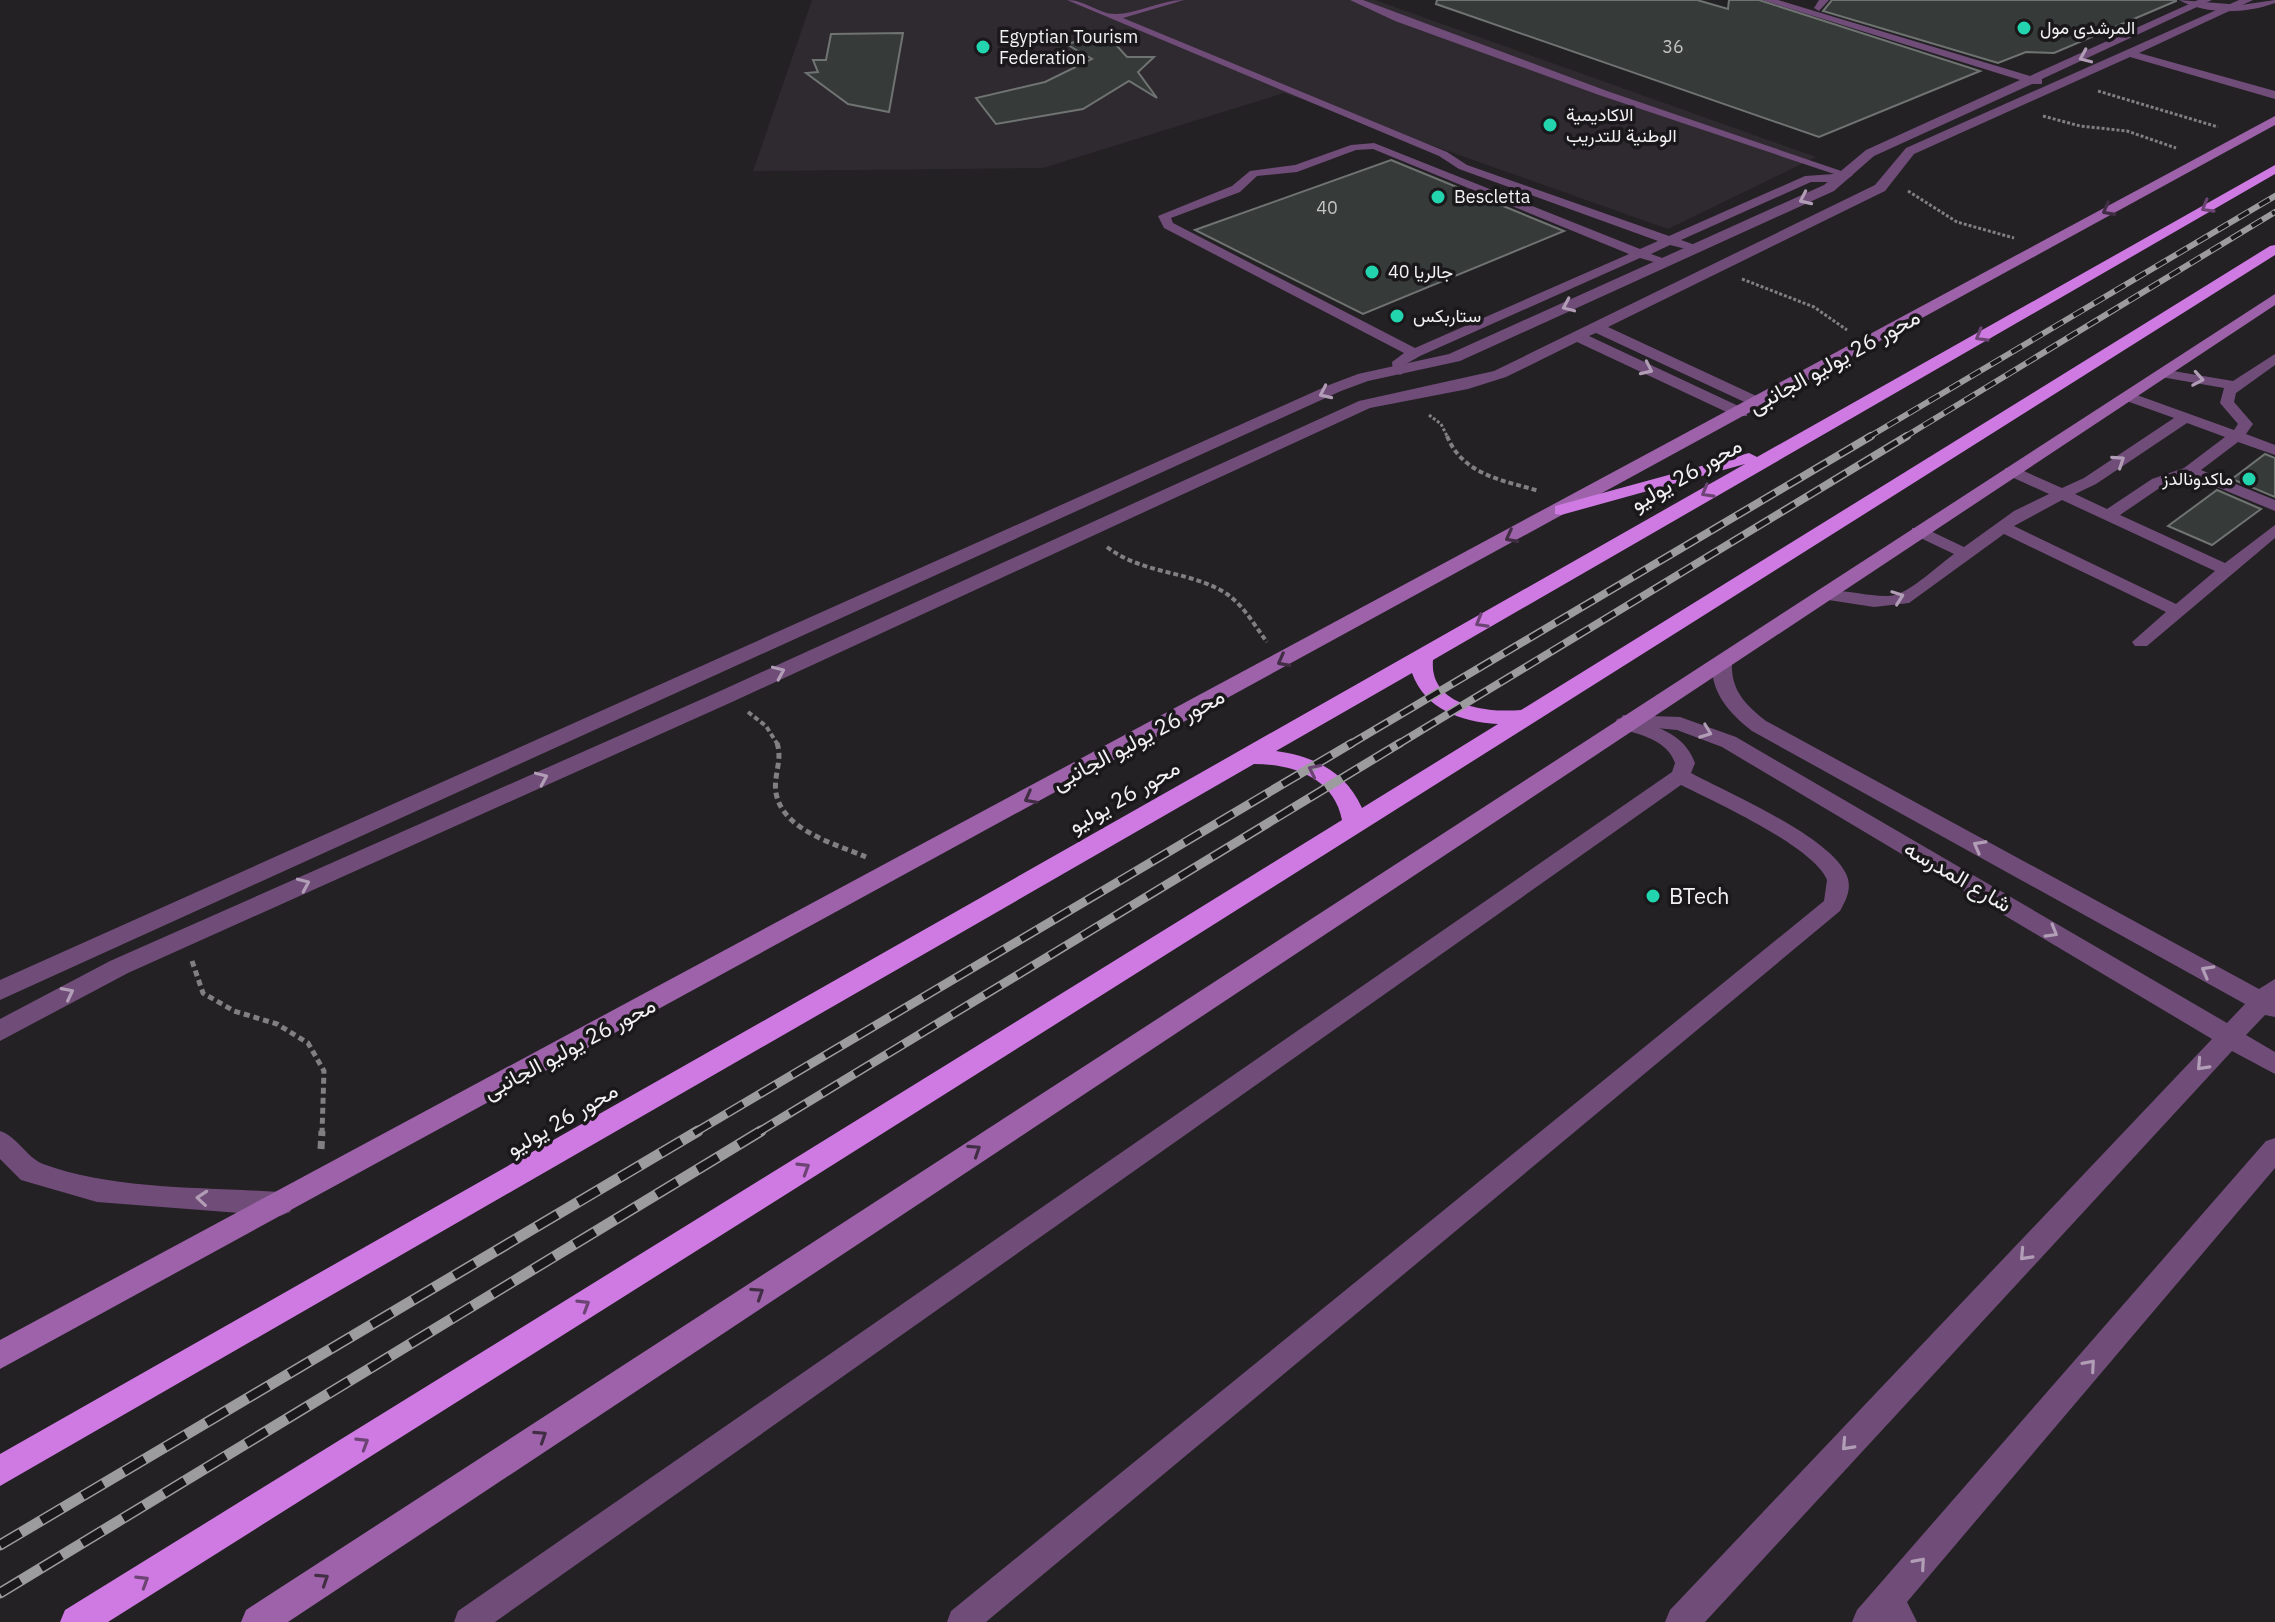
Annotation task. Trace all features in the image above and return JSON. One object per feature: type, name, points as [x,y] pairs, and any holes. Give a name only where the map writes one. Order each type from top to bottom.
[{"type":"highway","name":"محور 26 يوليو","points":[[0,1471],[2275,169]]},
{"type":"highway","points":[[77,1622],[2275,249]]},
{"type":"highway","points":[[1568,506],[1781,450]]},
{"type":"highway","points":[[1424,654],[1421,675],[1426,685],[1447,704],[1462,711],[1497,718],[1531,714]]},
{"type":"highway","points":[[1244,758],[1289,760],[1329,777],[1349,799],[1354,825]]},
{"type":"main road","name":"محور 26 يوليو الجانبى","points":[[0,1355],[1750,408],[1863,343],[2275,120]]},
{"type":"main road","points":[[258,1622],[1918,531],[2129,397],[2275,298]]},
{"type":"street","points":[[1792,0],[1822,4],[2063,80]]},
{"type":"street","points":[[0,1031],[56,999],[193,933],[725,697],[1365,404],[1484,380],[1886,184],[1910,151],[2014,107],[2182,6],[2227,10],[2248,0]]},
{"type":"street","points":[[1777,1],[2030,80],[2063,80],[2136,52],[2205,7]]},
{"type":"street","points":[[2182,6],[2205,7]]},
{"type":"street","points":[[2136,52],[2275,92]]},
{"type":"street","points":[[1972,62],[1987,55]]},
{"type":"street","points":[[0,991],[1352,381],[1454,358],[1663,263],[1683,249],[1845,177],[1870,153],[2030,80]]},
{"type":"street","points":[[1683,249],[1714,268]]},
{"type":"street","points":[[1595,327],[1750,408]]},
{"type":"street","points":[[1576,336],[1750,408]]},
{"type":"street","points":[[1218,443],[1245,459]]},
{"type":"street","name":"شارع المدرسه","points":[[1722,660],[1721,682],[1726,693],[1759,726],[2271,999]]},
{"type":"street","name":"شارع المدرسه","points":[[1627,722],[1680,724],[1729,742],[2275,1064]]},
{"type":"street","points":[[1682,1622],[2229,1036],[2271,999]]},
{"type":"street","points":[[0,1142],[31,1172],[97,1190],[280,1204]]},
{"type":"street","points":[[1886,1615],[2275,1149]]},
{"type":"lane","points":[[1072,0],[1443,154],[1463,167],[1683,249]]},
{"type":"lane","points":[[1114,17],[1179,0]]},
{"type":"lane","points":[[1355,0],[1398,19],[1845,177]]},
{"type":"lane","points":[[2205,7],[2248,10],[2275,0]]},
{"type":"lane","points":[[1415,353],[1168,225],[1164,216],[1236,189],[1254,173],[1297,168],[1355,147],[1374,146],[1663,263]]},
{"type":"lane","points":[[1400,371],[1399,362],[1415,353],[1643,255],[1683,249]]},
{"type":"lane","points":[[2110,515],[2158,482],[2190,471],[2238,435],[2246,424],[2226,399],[2236,386],[2275,358]]},
{"type":"lane","points":[[2161,373],[2236,386]]},
{"type":"lane","points":[[2129,397],[2275,450]]},
{"type":"lane","points":[[1822,594],[1864,601],[1895,601],[2003,527],[2090,481],[2185,418]]},
{"type":"lane","points":[[2011,471],[2226,570]]},
{"type":"lane","points":[[2190,471],[2275,506]]},
{"type":"lane","points":[[2003,527],[2177,611]]},
{"type":"lane","points":[[2141,642],[2275,530]]},
{"type":"lane","points":[[1918,531],[1964,553]]},
{"type":"lane","points":[[469,1622],[1680,776],[1685,763],[1678,747],[1627,722]]},
{"type":"lane","points":[[962,1622],[1832,906],[1838,881],[1834,871],[1816,852],[1680,776]]},
{"type":"path","points":[[2063,80],[2246,136]]},
{"type":"path","points":[[2014,107],[2066,123],[2143,135],[2203,159]]},
{"type":"path","points":[[1886,184],[1922,197],[1957,222],[2042,246]]},
{"type":"path","points":[[1714,268],[1814,307],[1863,343]]},
{"type":"path","points":[[1390,397],[1433,417],[1447,430],[1456,454],[1468,465],[1568,506]]},
{"type":"path","points":[[1093,530],[1124,562],[1206,583],[1230,595],[1283,661]]},
{"type":"path","points":[[725,697],[761,720],[777,740],[782,764],[775,786],[781,808],[800,826],[895,871]]},
{"type":"path","points":[[193,933],[192,961],[203,993],[234,1011],[277,1024],[308,1043],[324,1071],[320,1182]]},
{"type":"shaded area","points":[[812,0],[1375,0],[1816,157],[1668,229],[1284,93],[1043,168],[753,171]]},
{"type":"building","points":[[1437,0],[1697,0],[1728,9],[1729,0],[1759,0],[1980,71],[1819,137],[1436,4]]},
{"type":"building","name":"المرشدى مول","points":[[1832,0],[2176,1],[2054,53],[2026,52],[1998,63],[1823,11]]},
{"type":"building","points":[[903,33],[889,112],[848,104],[806,73],[818,72],[813,60],[826,60],[831,34]]},
{"type":"building","points":[[1107,35],[1127,57],[1154,57],[1138,72],[1157,98],[1129,81],[1083,109],[996,124],[976,98],[1045,82],[1092,59],[1066,44]]},
{"type":"building","name":"جالريا 40","points":[[1391,160],[1564,231],[1363,314],[1195,230]]},
{"type":"building","points":[[2265,454],[2275,458],[2275,497],[2232,479]]},
{"type":"building","points":[[2217,490],[2261,509],[2212,545],[2168,526]]},
{"type":"railway","points":[[1867,438],[2275,196]]},
{"type":"railway","points":[[1903,438],[2275,212]]},
{"type":"railway","points":[[1349,745],[1871,436]]},
{"type":"railway","points":[[1397,745],[1907,436]]},
{"type":"railway","points":[[694,1133],[1352,743]]},
{"type":"railway","points":[[757,1133],[1400,743]]},
{"type":"railway","points":[[0,1545],[698,1131]]},
{"type":"railway","points":[[0,1593],[761,1131]]},
{"type":"place","name":"المرشدى مول","points":[[2024,28]]},
{"type":"place","name":"Egyptian Tourism Federation","points":[[983,47]]},
{"type":"place","name":"الاكاديمية الوطنية للتدريب","points":[[1550,125]]},
{"type":"place","name":"Bescletta","points":[[1438,197]]},
{"type":"place","name":"جالريا 40","points":[[1372,272]]},
{"type":"place","name":"ستاربكس","points":[[1397,316]]},
{"type":"place","name":"ماكدونالدز","points":[[2249,479]]},
{"type":"place","name":"BTech","points":[[1653,896]]}]
